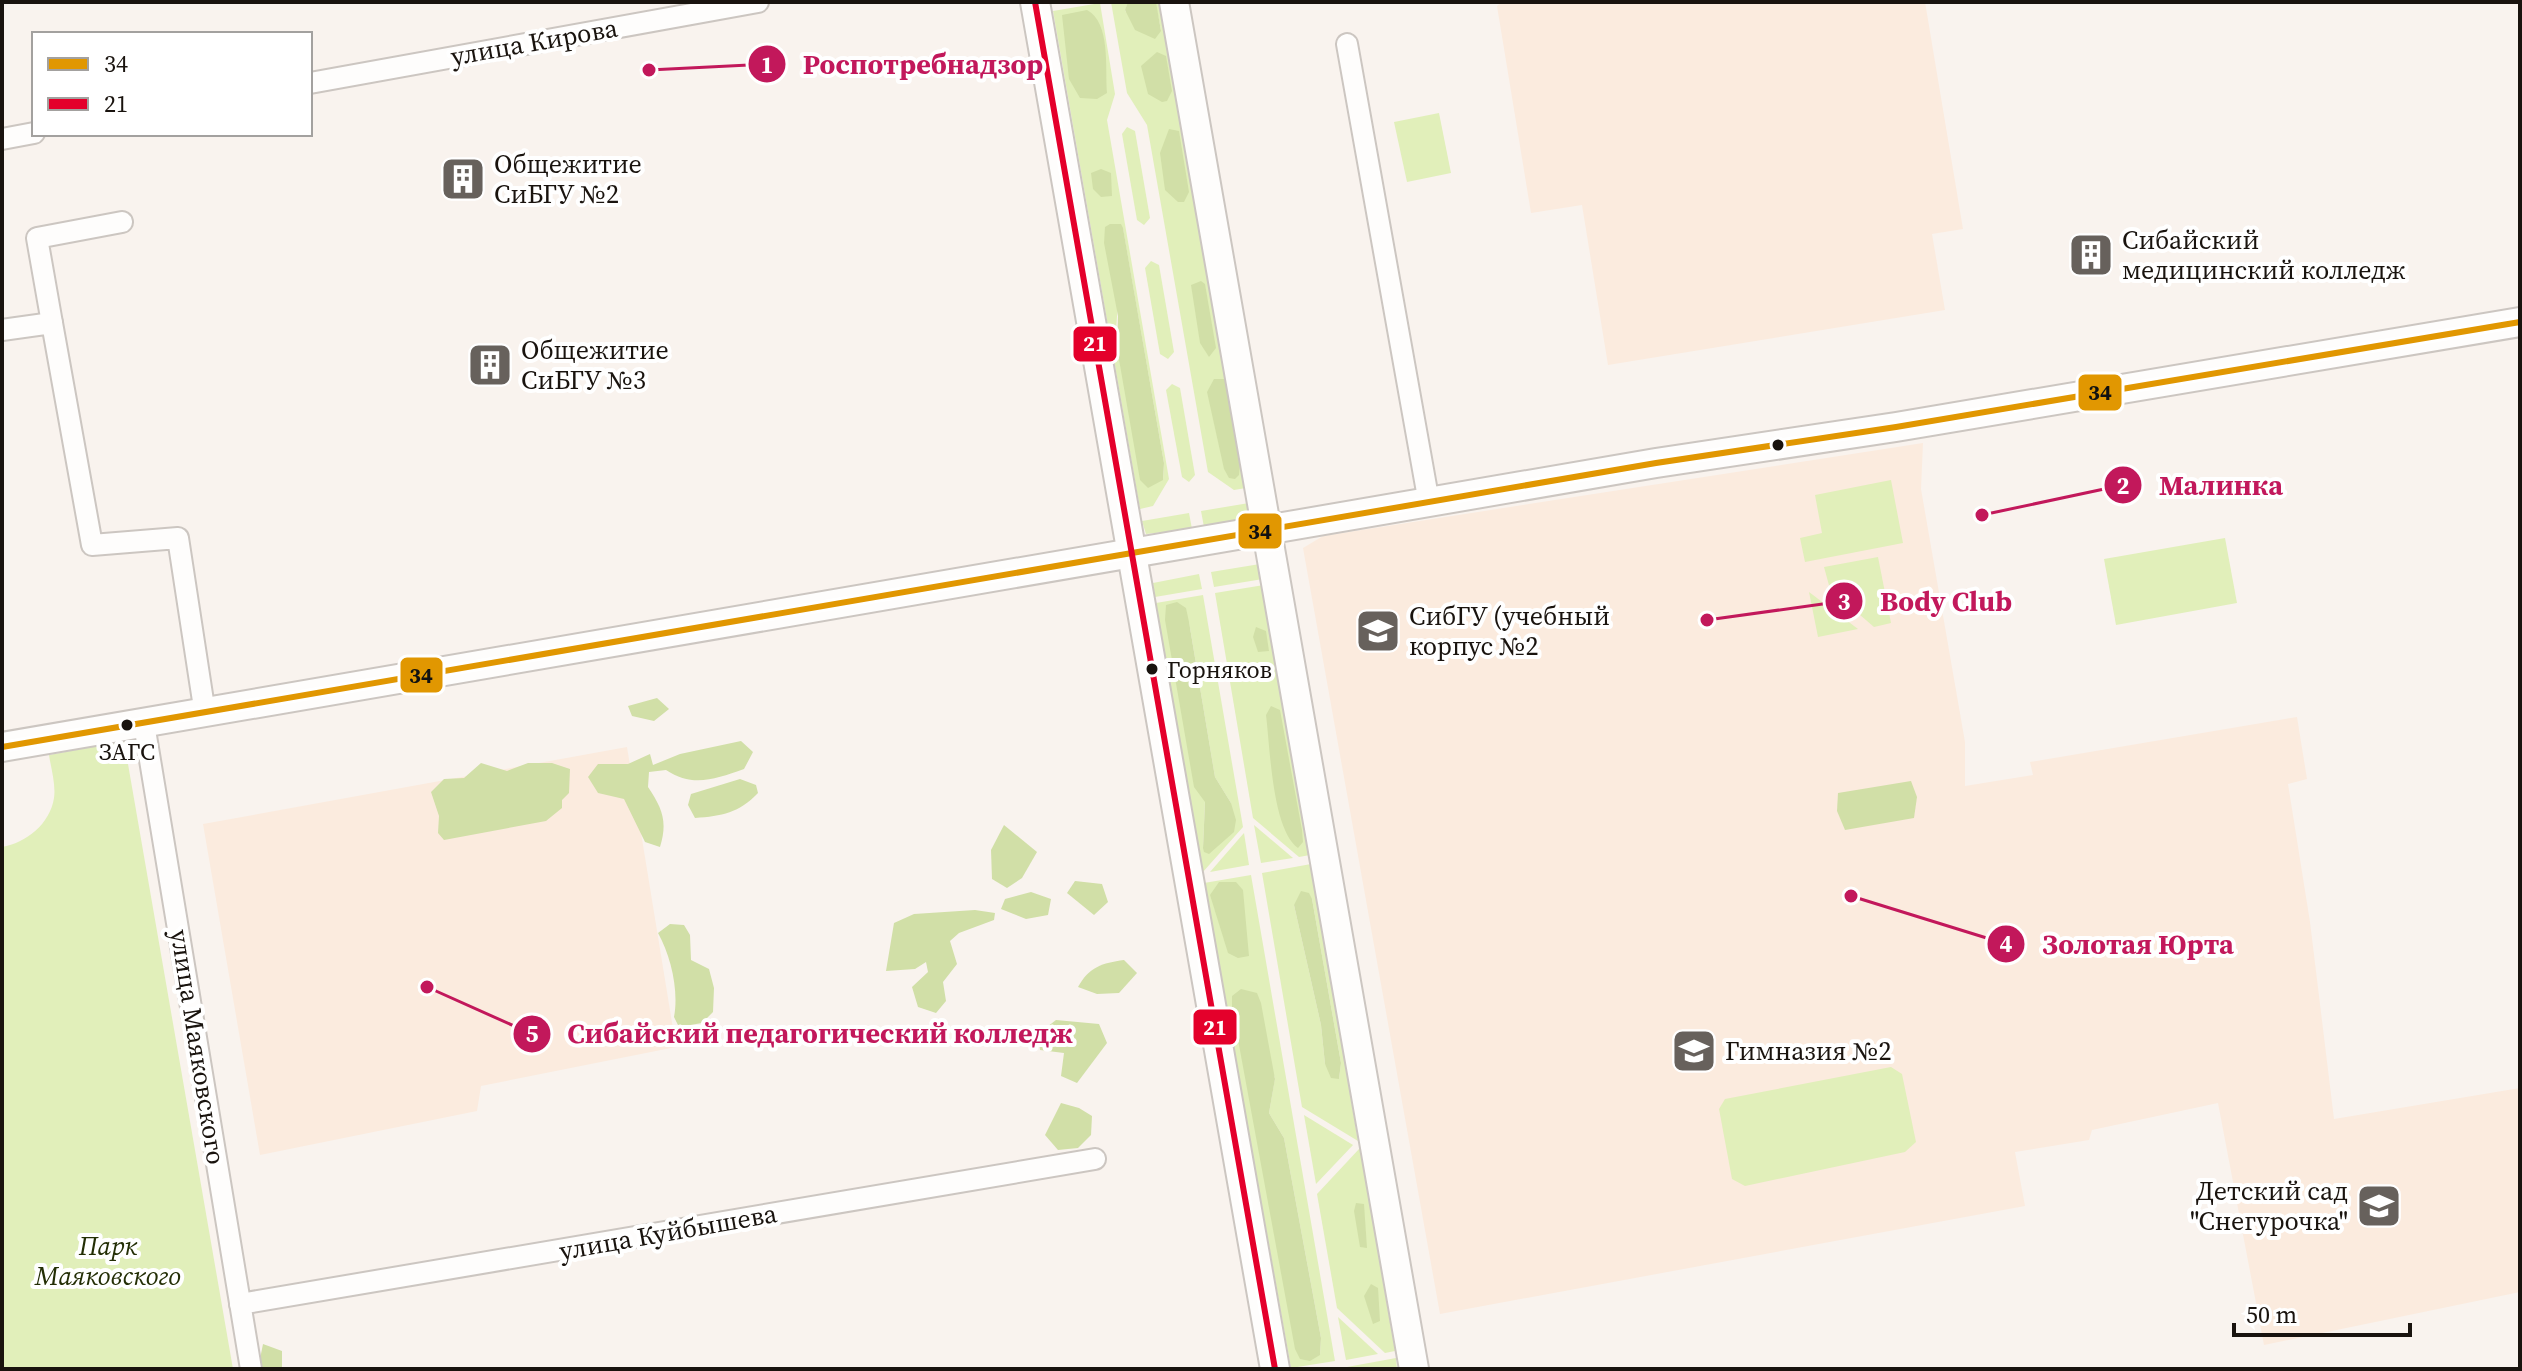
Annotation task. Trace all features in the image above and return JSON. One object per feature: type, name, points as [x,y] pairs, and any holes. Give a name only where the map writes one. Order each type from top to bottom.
[{"type":"main road","points":[[1035,2],[1275,1369]]},
{"type":"main road","points":[[1174,2],[1414,1369]]},
{"type":"main road","points":[[2,747],[1429,503],[2520,322]]},
{"type":"street","name":"улица Кирова","points":[[312,83],[758,2]]},
{"type":"street","points":[[1347,44],[1429,503]]},
{"type":"street","points":[[2,139],[32,133]]},
{"type":"street","points":[[122,222],[37,238],[92,545],[178,538],[205,714]]},
{"type":"street","points":[[2,330],[52,323]]},
{"type":"street","name":"улица Маяковского","points":[[144,724],[251,1369]]},
{"type":"street","name":"улица Куйбышева","points":[[240,1304],[1095,1159]]},
{"type":"shaded area","points":[[1502,2],[1925,2],[1963,229],[1932,234],[1945,310],[1608,365],[1582,205],[1531,213],[1497,6]]},
{"type":"shaded area","points":[[1923,443],[1921,489],[1965,742],[1965,786],[2033,775],[2030,762],[2297,717],[2307,779],[2288,784],[2310,922],[2334,1119],[2520,1088],[2520,1292],[2264,1345],[2218,1103],[2092,1130],[2089,1140],[2015,1152],[2025,1206],[1440,1314],[1303,548],[1323,536]]},
{"type":"shaded area","points":[[627,747],[676,1047],[481,1086],[477,1111],[260,1155],[203,824]]},
{"type":"green space","points":[[1111,2],[1128,2],[1125,11],[1161,30],[1155,2],[1159,2],[1246,488],[1234,490],[1208,472],[1147,125],[1127,93]]},
{"type":"green space","points":[[1128,2],[1156,2],[1161,31],[1155,39],[1135,30],[1125,10]]},
{"type":"green space","points":[[1100,3],[1115,94],[1107,120],[1169,479],[1153,506],[1140,509],[1053,11]],"holes":[[[1123,229],[1164,463],[1163,480],[1116,331]]]},
{"type":"green space","points":[[1087,10],[1100,25],[1105,47],[1107,93],[1097,99],[1080,98],[1069,79],[1062,15]]},
{"type":"green space","points":[[1157,52],[1166,56],[1172,91],[1167,101],[1162,102],[1148,94],[1141,66]]},
{"type":"green space","points":[[1439,113],[1451,173],[1407,182],[1394,122]]},
{"type":"green space","points":[[1127,127],[1135,131],[1150,218],[1144,225],[1137,220],[1122,134]]},
{"type":"green space","points":[[1169,129],[1179,131],[1189,192],[1184,202],[1178,202],[1165,190],[1160,153]]},
{"type":"green space","points":[[1101,169],[1111,173],[1112,196],[1101,197],[1093,189],[1091,173]]},
{"type":"green space","points":[[1121,224],[1123,228],[1164,463],[1163,480],[1148,488],[1140,480],[1117,348],[1118,316],[1104,243],[1105,227]]},
{"type":"green space","points":[[1151,261],[1159,265],[1174,352],[1168,359],[1160,354],[1145,268]]},
{"type":"green space","points":[[1201,281],[1205,284],[1216,348],[1209,357],[1200,343],[1191,285]]},
{"type":"green space","points":[[1214,379],[1225,379],[1240,464],[1239,475],[1235,479],[1229,478],[1224,469],[1207,392]]},
{"type":"green space","points":[[1172,384],[1180,388],[1195,475],[1189,482],[1182,477],[1166,390]]},
{"type":"green space","points":[[1891,480],[1903,543],[1805,562],[1800,538],[1822,533],[1815,495]]},
{"type":"green space","points":[[1249,503],[1250,517],[1245,520],[1204,527],[1201,511]]},
{"type":"green space","points":[[1189,513],[1192,529],[1146,534],[1142,521]]},
{"type":"green space","points":[[2225,538],[2237,603],[2116,625],[2104,559]]},
{"type":"green space","points":[[1878,557],[1891,623],[1874,627],[1830,589],[1824,567]]},
{"type":"green space","points":[[1260,564],[1263,579],[1214,587],[1211,572]]},
{"type":"green space","points":[[1199,574],[1202,589],[1155,597],[1153,583]]},
{"type":"green space","points":[[1264,585],[1310,855],[1299,857],[1253,818],[1215,593]]},
{"type":"green space","points":[[1809,592],[1858,629],[1818,637]]},
{"type":"green space","points":[[1203,595],[1243,827],[1202,873],[1156,603]],"holes":[[[1189,622],[1215,777],[1231,803],[1203,848],[1205,801]]]},
{"type":"green space","points":[[1177,602],[1186,608],[1215,777],[1231,803],[1236,820],[1234,832],[1209,854],[1203,848],[1205,802],[1194,787],[1165,620],[1166,605]]},
{"type":"green space","points":[[1256,627],[1266,631],[1269,651],[1258,652],[1253,637]]},
{"type":"green space","points":[[657,698],[669,709],[654,721],[632,716],[628,706]]},
{"type":"green space","points":[[1271,706],[1280,710],[1302,830],[1303,842],[1298,848],[1289,838],[1278,806],[1266,715]]},
{"type":"green space","name":"Парк Маяковского","points":[[124,741],[233,1369],[2,1369],[2,847],[28,837],[48,816],[54,793],[49,755]]},
{"type":"green space","points":[[741,741],[753,752],[744,769],[733,773],[695,780],[676,776],[666,770],[649,772],[648,787],[660,808],[663,822],[660,847],[645,842],[624,799],[598,793],[588,777],[598,764],[628,764],[650,754],[653,765],[680,754]]},
{"type":"green space","points":[[481,763],[507,771],[528,763],[552,763],[570,769],[569,793],[562,800],[562,808],[546,821],[444,840],[438,833],[439,816],[431,792],[444,779],[464,778]]},
{"type":"green space","points":[[740,779],[756,785],[758,793],[751,800],[730,812],[695,818],[688,805],[691,794]]},
{"type":"green space","points":[[1911,781],[1917,797],[1914,818],[1845,830],[1837,811],[1838,793]]},
{"type":"green space","points":[[1004,825],[1037,852],[1022,878],[1007,888],[992,879],[991,850]]},
{"type":"green space","points":[[1254,825],[1293,858],[1261,863]]},
{"type":"green space","points":[[1244,833],[1249,865],[1210,872]]},
{"type":"green space","points":[[1311,864],[1358,1141],[1302,1107],[1262,873]],"holes":[[[1312,899],[1341,1063],[1339,1079],[1325,1064],[1321,1025],[1294,905]]]},
{"type":"green space","points":[[1251,875],[1335,1361],[1291,1368],[1204,883]],"holes":[[[1241,989],[1275,1078],[1269,1113],[1284,1138],[1321,1338],[1320,1355]]]},
{"type":"green space","points":[[1075,881],[1102,884],[1108,902],[1094,915],[1067,893]]},
{"type":"green space","points":[[1219,882],[1236,882],[1243,890],[1249,956],[1238,958],[1228,953],[1210,895]]},
{"type":"green space","points":[[1301,891],[1309,893],[1312,899],[1341,1063],[1339,1079],[1331,1078],[1325,1064],[1321,1025],[1294,905]]},
{"type":"green space","points":[[1031,892],[1051,899],[1048,915],[1026,919],[1001,909],[1005,899]]},
{"type":"green space","points":[[975,910],[995,913],[994,920],[959,933],[950,941],[957,964],[943,982],[946,1001],[936,1013],[918,1007],[912,987],[928,972],[926,962],[915,969],[886,971],[894,923],[914,914]]},
{"type":"green space","points":[[670,924],[684,925],[690,935],[691,960],[709,969],[714,988],[713,1012],[702,1023],[679,1027],[674,1017],[673,974],[658,933]]},
{"type":"green space","points":[[1124,960],[1137,973],[1119,993],[1097,994],[1078,987],[1097,967]]},
{"type":"green space","points":[[1241,989],[1257,993],[1261,1003],[1275,1079],[1269,1113],[1284,1138],[1321,1338],[1320,1355],[1310,1361],[1300,1359],[1295,1349],[1232,1007],[1232,996]]},
{"type":"green space","points":[[1056,1020],[1099,1024],[1107,1043],[1077,1083],[1061,1076],[1064,1053],[1040,1050],[1038,1034]]},
{"type":"green space","points":[[1891,1067],[1902,1074],[1916,1142],[1905,1152],[1745,1186],[1732,1179],[1719,1109],[1725,1099]]},
{"type":"green space","points":[[1061,1103],[1092,1116],[1091,1135],[1078,1148],[1058,1150],[1045,1135]]},
{"type":"green space","points":[[1304,1115],[1353,1145],[1316,1184]]},
{"type":"green space","points":[[1360,1148],[1395,1351],[1385,1353],[1337,1308],[1317,1194]]},
{"type":"green space","points":[[1356,1203],[1364,1204],[1367,1248],[1360,1247],[1354,1211]]},
{"type":"green space","points":[[1371,1284],[1378,1288],[1380,1321],[1373,1324],[1364,1296]]},
{"type":"green space","points":[[1338,1317],[1378,1354],[1346,1360]]},
{"type":"green space","points":[[263,1344],[282,1351],[282,1369],[258,1369]]},
{"type":"green space","points":[[1396,1358],[1397,1369],[1347,1369],[1347,1367]]},
{"type":"transit line","name":"21","points":[[1035,2],[1275,1369]]},
{"type":"transit line","name":"34","points":[[2,747],[1656,463],[1896,427],[2520,322]]},
{"type":"place","name":"Роспотребнадзор","points":[[649,70]]},
{"type":"place","name":"Общежитие СиБГУ №2","points":[[463,179]]},
{"type":"place","name":"Сибайский медицинский колледж","points":[[2091,255]]},
{"type":"place","name":"Общежитие СиБГУ №3","points":[[490,365]]},
{"type":"place","name":"Малинка","points":[[1982,515]]},
{"type":"place","name":"Body Club","points":[[1707,620]]},
{"type":"place","name":"СибГУ (учебный корпус №2","points":[[1378,631]]},
{"type":"place","name":"Горняков","points":[[1152,669]]},
{"type":"place","name":"ЗАГС","points":[[127,725]]},
{"type":"place","name":"Золотая Юрта","points":[[1851,896]]},
{"type":"place","name":"Сибайский педагогический колледж","points":[[427,987]]},
{"type":"place","name":"Гимназия №2","points":[[1694,1051]]},
{"type":"place","name":"Детский сад \"Снегурочка\"","points":[[2379,1206]]}]
